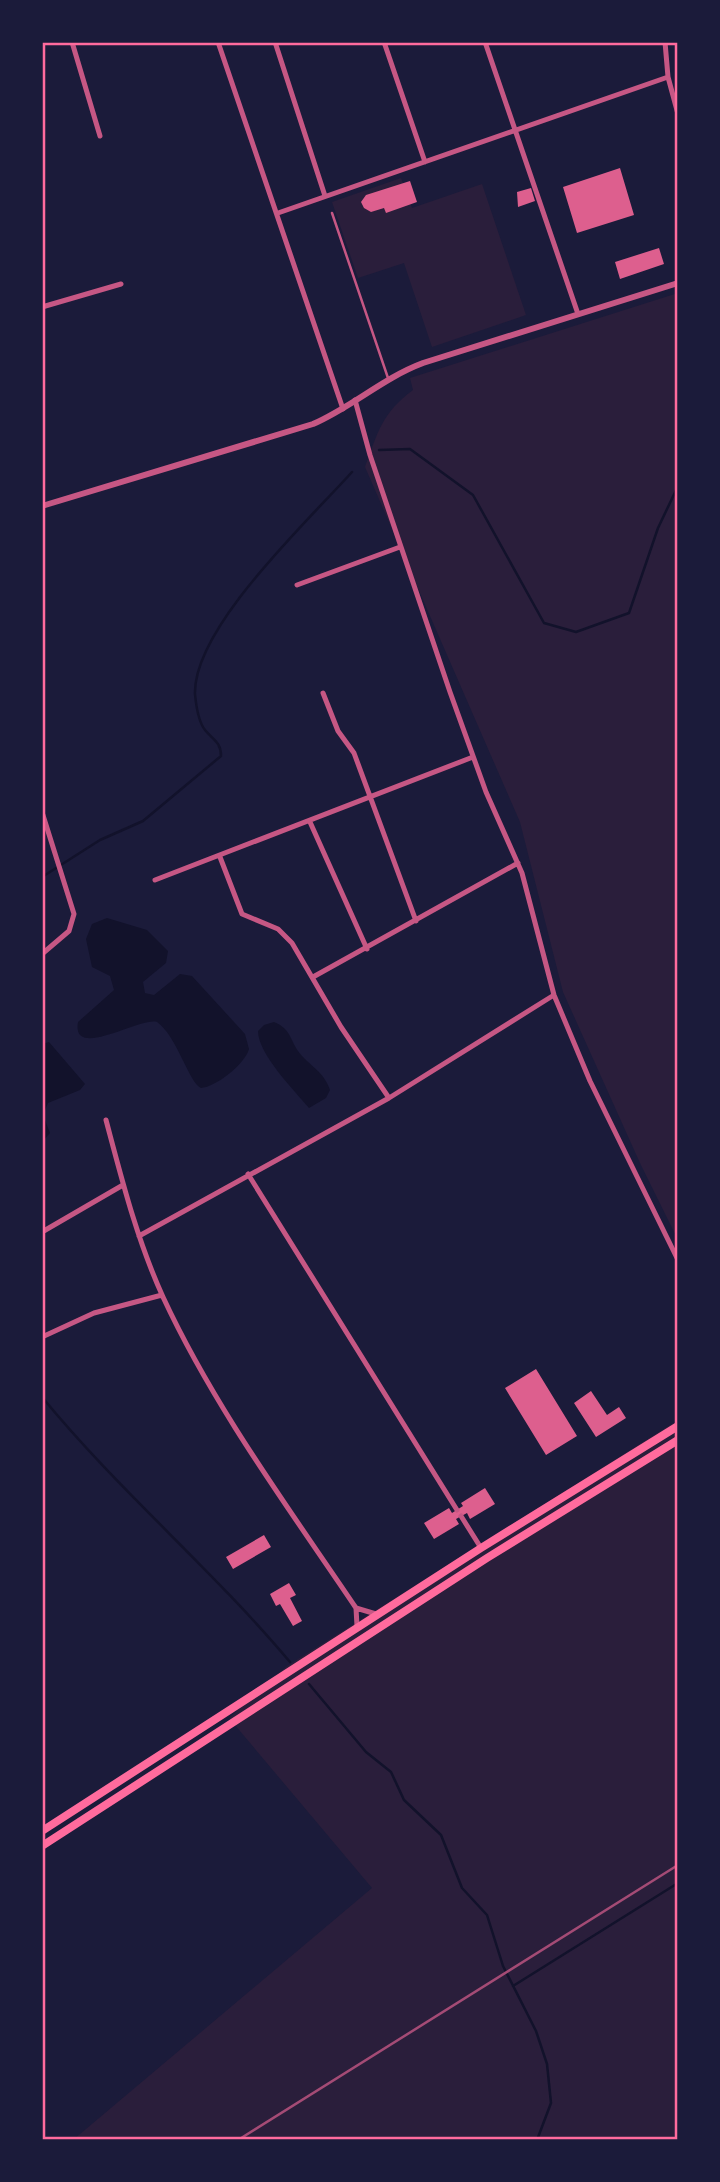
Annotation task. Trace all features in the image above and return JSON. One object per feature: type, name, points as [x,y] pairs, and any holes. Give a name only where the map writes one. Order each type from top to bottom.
[{"type":"main road","points":[[42,1831],[376,1614],[678,1426]]},
{"type":"main road","points":[[42,1846],[487,1558],[678,1440]]},
{"type":"street","points":[[72,42],[100,136]]},
{"type":"street","points":[[218,42],[343,409]]},
{"type":"street","points":[[275,42],[325,196]]},
{"type":"street","points":[[384,42],[425,162]]},
{"type":"street","points":[[486,42],[578,314]]},
{"type":"street","points":[[665,42],[668,77],[678,114]]},
{"type":"street","points":[[278,213],[668,77]]},
{"type":"street","points":[[42,497],[43,506],[313,424],[343,409],[388,378],[423,363],[678,283]]},
{"type":"street","points":[[42,307],[121,284]]},
{"type":"street","points":[[355,400],[400,547],[473,757],[518,863],[554,995],[590,1081],[678,1260]]},
{"type":"street","points":[[296,585],[400,547]]},
{"type":"street","points":[[323,693],[338,731],[354,753],[416,921]]},
{"type":"street","points":[[155,880],[473,757]]},
{"type":"street","points":[[42,812],[74,905],[73,922],[67,934],[42,954]]},
{"type":"street","points":[[310,822],[367,949]]},
{"type":"street","points":[[220,857],[243,914],[281,931],[313,977],[341,1027],[390,1098]]},
{"type":"street","points":[[313,977],[518,863]]},
{"type":"street","points":[[139,1236],[390,1098],[554,995]]},
{"type":"street","points":[[106,1120],[139,1236],[162,1295],[220,1403],[356,1608],[358,1626]]},
{"type":"street","points":[[248,1174],[457,1510]]},
{"type":"street","points":[[42,1232],[123,1185]]},
{"type":"street","points":[[42,1337],[94,1313],[162,1295]]},
{"type":"street","points":[[461,1516],[481,1548]]},
{"type":"street","points":[[356,1608],[376,1614]]},
{"type":"lane","points":[[332,213],[388,378]]},
{"type":"shaded area","points":[[401,178],[412,208],[482,184],[526,315],[432,347],[404,263],[358,278],[332,202]]},
{"type":"shaded area","points":[[678,293],[678,1240],[563,992],[520,822],[365,467],[388,415],[413,390],[410,378]]},
{"type":"shaded area","points":[[107,918],[147,930],[168,951],[166,963],[143,982],[145,993],[154,995],[180,974],[192,976],[245,1034],[249,1049],[229,1074],[214,1084],[201,1088],[192,1078],[171,1038],[157,1022],[136,1025],[95,1038],[85,1038],[79,1033],[78,1022],[114,990],[110,976],[92,967],[86,939],[92,924]]},
{"type":"shaded area","points":[[274,1022],[287,1031],[298,1051],[320,1073],[330,1090],[326,1098],[309,1108],[264,1050],[258,1031],[264,1025]]},
{"type":"shaded area","points":[[49,1042],[85,1084],[80,1090],[48,1103],[43,1115],[50,1133],[43,1141],[42,1160],[42,1044]]},
{"type":"shaded area","points":[[678,1420],[678,2140],[73,2140],[372,1888],[229,1718],[287,1666]]},
{"type":"building","points":[[620,168],[634,215],[577,233],[563,187]]},
{"type":"building","points":[[410,181],[417,202],[386,213],[384,208],[371,212],[364,208],[361,202],[366,195]]},
{"type":"building","points":[[531,188],[535,201],[518,207],[517,192]]},
{"type":"building","points":[[659,248],[664,264],[620,279],[615,262]]},
{"type":"building","points":[[536,1369],[577,1436],[546,1455],[505,1388]]},
{"type":"building","points":[[591,1391],[607,1415],[619,1407],[626,1418],[596,1437],[574,1403]]},
{"type":"building","points":[[485,1488],[495,1504],[470,1519],[467,1513],[456,1519],[459,1524],[434,1539],[424,1523],[449,1508],[452,1513],[463,1506],[461,1503]]},
{"type":"building","points":[[264,1535],[271,1547],[233,1569],[226,1557]]},
{"type":"building","points":[[289,1583],[296,1595],[290,1598],[302,1621],[293,1626],[280,1604],[276,1606],[270,1594]]},
{"type":"waterway","points":[[379,450],[410,449],[473,495],[544,623],[576,632],[629,613],[658,528],[678,486]]},
{"type":"waterway","points":[[42,877],[100,840],[143,821],[221,756],[218,744],[201,722],[195,694],[199,668],[212,638],[232,608],[282,546],[352,472]]},
{"type":"waterway","points":[[42,1397],[102,1465],[229,1595],[290,1662]]},
{"type":"waterway","points":[[309,1684],[366,1752],[391,1772],[404,1800],[441,1835],[462,1888],[487,1915],[503,1966],[536,2031],[547,2064],[551,2103],[537,2140]]},
{"type":"waterway","points":[[513,1986],[678,1883]]},
{"type":"railway","points":[[238,2140],[678,1865]]}]
